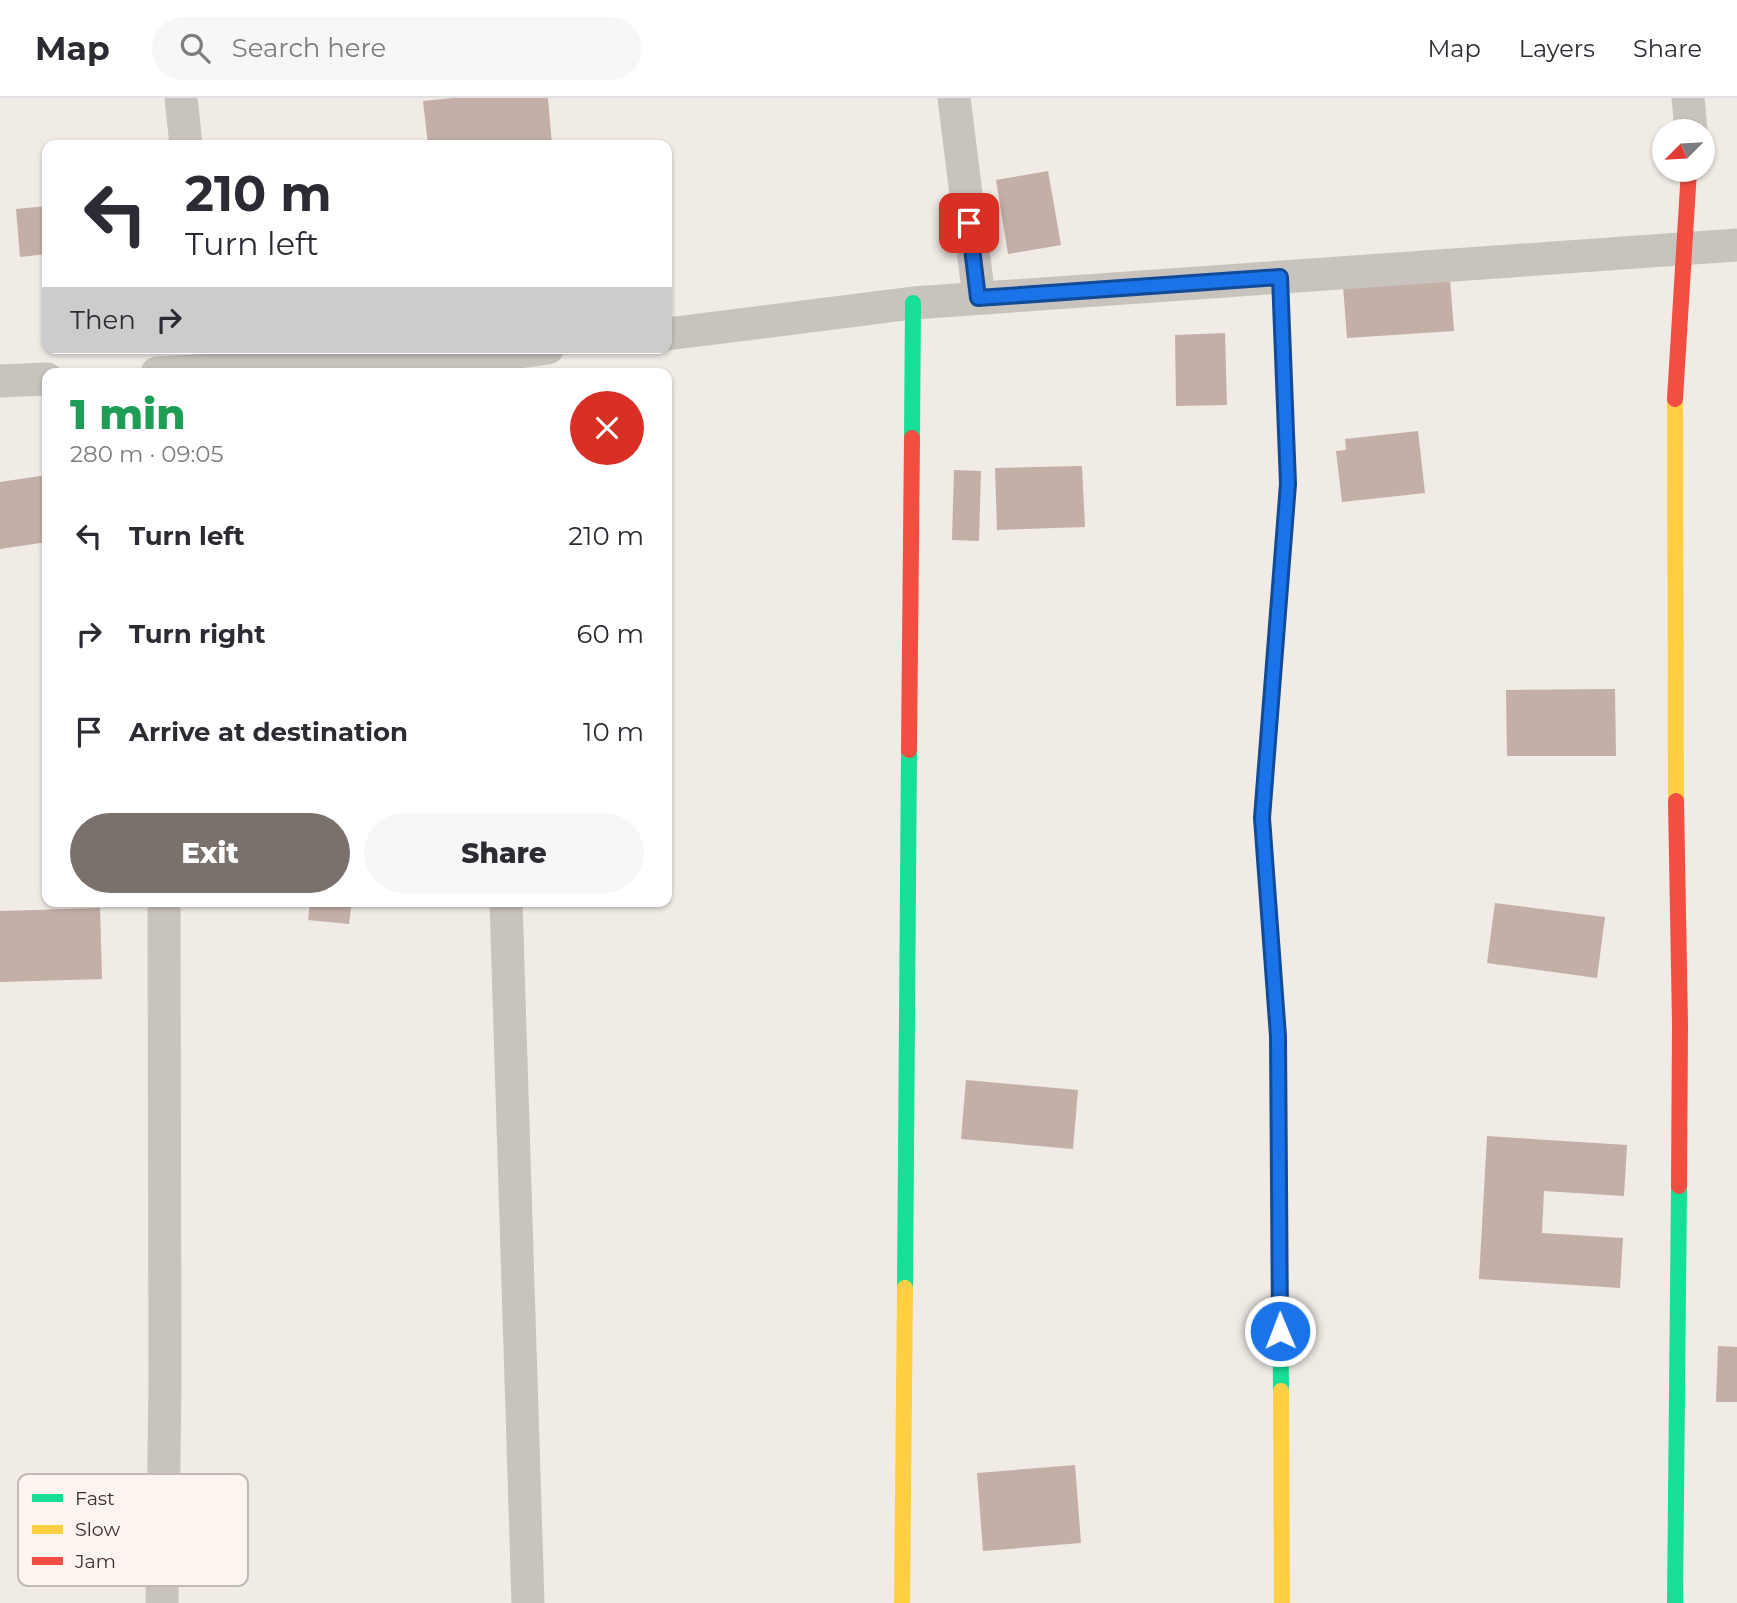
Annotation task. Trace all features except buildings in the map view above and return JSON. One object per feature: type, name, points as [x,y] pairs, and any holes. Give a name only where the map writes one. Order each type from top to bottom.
[{"type":"street","points":[[181,98],[185,140]]},
{"type":"street","points":[[954,98],[978,298]]},
{"type":"street","points":[[1688,98],[1690,119]]},
{"type":"street","points":[[1675,1603],[1681,1024],[1676,829],[1675,399],[1688,182]]},
{"type":"street","points":[[672,333],[913,303],[1737,245]]},
{"type":"street","points":[[1280,277],[1288,484],[1262,818],[1278,1036],[1282,1603]]},
{"type":"street","points":[[902,1603],[913,303]]},
{"type":"street","points":[[178,368],[205,359],[489,364],[526,354]]},
{"type":"street","points":[[0,381],[42,379]]},
{"type":"street","points":[[164,907],[164,1474]]},
{"type":"street","points":[[506,907],[528,1603]]},
{"type":"traffic: fast","points":[[912,438],[913,303]]},
{"type":"traffic: fast","points":[[1269,733],[1262,818],[1278,1036],[1281,1391]]},
{"type":"traffic: fast","points":[[905,1288],[909,750]]},
{"type":"traffic: fast","points":[[1675,1603],[1679,1186]]},
{"type":"traffic: slow","points":[[1269,733],[1288,484],[1280,277]]},
{"type":"traffic: slow","points":[[1675,399],[1676,801]]},
{"type":"traffic: slow","points":[[902,1603],[905,1288]]},
{"type":"traffic: slow","points":[[1281,1391],[1282,1603]]},
{"type":"traffic: jam","points":[[1675,399],[1688,182]]},
{"type":"traffic: jam","points":[[909,750],[912,438]]},
{"type":"traffic: jam","points":[[1676,801],[1680,1024],[1679,1186]]},
{"type":"route","points":[[969,223],[978,298],[1280,277],[1288,484],[1262,818],[1278,1036],[1280,1331]]}]
